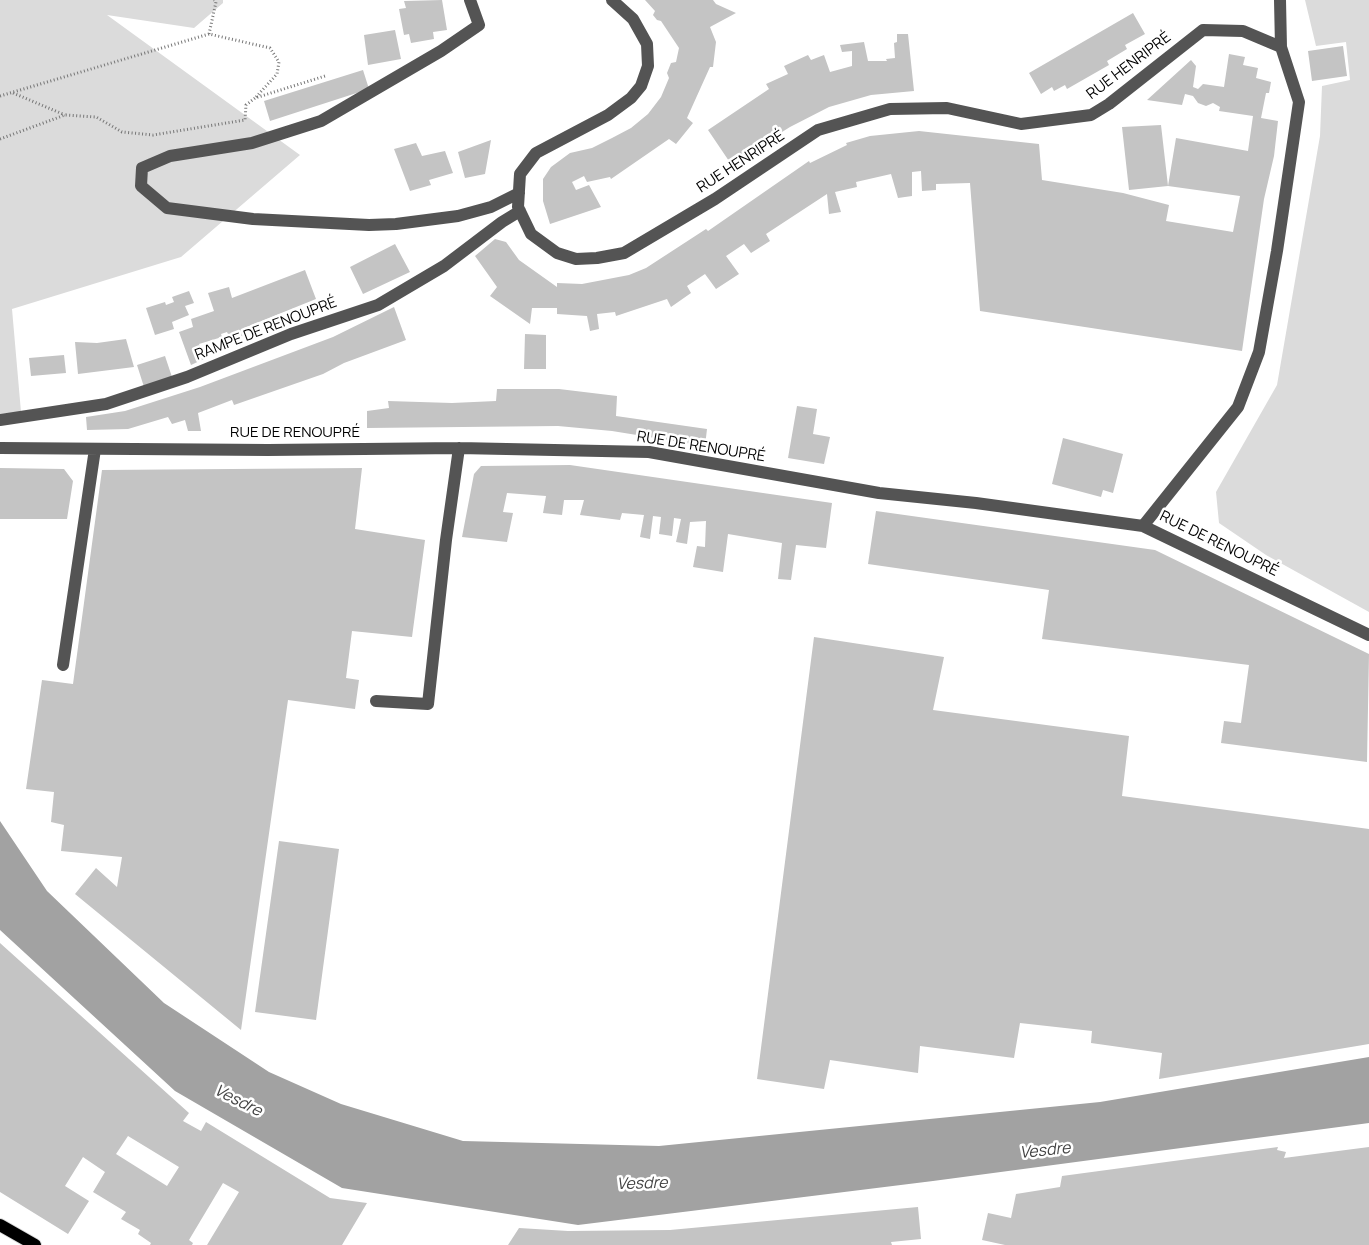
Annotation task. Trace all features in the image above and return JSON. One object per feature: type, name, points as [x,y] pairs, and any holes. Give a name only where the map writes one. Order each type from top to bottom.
[{"type":"main road","points":[[0,1225],[35,1245]]},
{"type":"street","points":[[470,0],[479,25],[441,51],[321,121],[252,143],[170,156],[142,168],[141,186],[166,208],[253,219],[369,225],[396,224],[458,216],[491,208],[519,193]]},
{"type":"street","name":"RUE HENRIPRÉ","points":[[612,0],[634,19],[647,44],[648,66],[640,86],[632,98],[608,115],[536,154],[520,174],[518,206],[532,234],[557,253],[576,259],[597,258],[624,253],[715,199],[818,130],[890,109],[947,108],[1021,124],[1091,114],[1109,104],[1204,30],[1243,31],[1281,47]]},
{"type":"street","points":[[1143,526],[1238,407],[1259,352],[1277,251],[1299,102],[1281,47],[1280,0]]},
{"type":"street","name":"RAMPE DE RENOUPRÉ","points":[[0,420],[106,404],[188,377],[290,334],[378,305],[444,266],[502,222],[520,211]]},
{"type":"street","name":"RUE DE RENOUPRÉ","points":[[0,448],[459,448],[649,452],[879,493],[1143,526],[1369,635]]},
{"type":"street","points":[[376,701],[428,704],[446,540],[459,448]]},
{"type":"street","points":[[64,665],[95,449]]},
{"type":"path","points":[[209,34],[216,2],[214,0]]},
{"type":"path","points":[[0,96],[209,34],[270,48],[279,62],[277,74],[246,105],[245,120],[153,135],[122,132],[96,116],[65,115],[12,93]]},
{"type":"path","points":[[255,98],[325,76]]},
{"type":"path","points":[[0,139],[65,115]]},
{"type":"shaded area","points":[[0,0],[223,0],[223,3],[194,28],[107,15],[300,155],[181,257],[12,309],[21,412],[0,414]]},
{"type":"shaded area","points":[[1305,0],[1369,0],[1369,612],[1266,555],[1219,523],[1216,492],[1277,385],[1320,136],[1322,86],[1350,80],[1346,42],[1316,46]]},
{"type":"water","name":"Vesdre","points":[[0,821],[47,891],[164,1003],[269,1072],[341,1104],[463,1141],[659,1146],[1100,1102],[1369,1057],[1369,1123],[933,1181],[578,1225],[342,1188],[175,1091],[0,930]]},
{"type":"building","points":[[442,0],[447,30],[433,32],[434,39],[411,43],[409,34],[404,35],[399,9],[406,8],[404,1]]},
{"type":"building","points":[[645,0],[713,0],[716,4],[736,13],[710,27],[716,42],[713,67],[710,67],[687,118],[693,123],[676,144],[669,139],[611,179],[610,177],[587,182],[584,176],[572,182],[576,190],[589,185],[601,207],[550,224],[543,201],[543,179],[551,167],[570,153],[592,148],[631,128],[648,114],[661,97],[669,78],[667,73],[671,63],[676,62],[679,48],[661,21],[657,20],[653,15],[655,11]]},
{"type":"building","points":[[1133,13],[1145,34],[1125,45],[1127,49],[1107,61],[1109,65],[1067,89],[1065,85],[1054,91],[1052,87],[1041,94],[1029,73]]},
{"type":"building","points":[[395,30],[401,59],[368,65],[364,35]]},
{"type":"building","points":[[897,34],[908,34],[914,91],[871,95],[829,107],[790,127],[731,164],[708,130],[769,89],[766,84],[788,74],[784,66],[808,55],[811,60],[824,55],[830,72],[852,66],[852,51],[842,52],[840,45],[864,42],[868,61],[887,61],[886,59],[895,58],[894,43],[897,42]]},
{"type":"building","points":[[1343,46],[1347,76],[1312,81],[1308,51]]},
{"type":"building","points":[[1229,54],[1245,57],[1243,65],[1258,68],[1256,78],[1271,82],[1269,93],[1266,93],[1261,118],[1278,121],[1274,156],[1264,199],[1242,351],[980,311],[970,183],[936,184],[936,190],[922,191],[921,171],[912,172],[912,196],[898,198],[891,174],[856,182],[857,187],[835,192],[841,212],[829,214],[827,194],[766,234],[770,241],[751,253],[744,244],[726,256],[739,274],[716,289],[705,274],[687,286],[691,293],[671,307],[667,299],[616,316],[615,312],[597,314],[599,329],[590,331],[587,316],[557,314],[557,308],[532,308],[530,324],[490,296],[497,287],[475,256],[495,239],[506,242],[519,260],[557,287],[557,283],[582,284],[629,275],[646,268],[706,229],[708,231],[809,161],[810,163],[847,145],[846,143],[870,136],[919,131],[1039,144],[1042,180],[1123,193],[1169,205],[1166,221],[1233,232],[1240,196],[1168,186],[1176,138],[1248,151],[1253,116],[1219,111],[1220,107],[1213,103],[1206,106],[1198,103],[1193,96],[1185,94],[1182,105],[1147,100],[1191,60],[1196,66],[1193,87],[1198,89],[1203,84],[1224,87]]},
{"type":"building","points":[[363,70],[369,89],[270,121],[264,101]]},
{"type":"building","points":[[1161,125],[1168,186],[1129,190],[1122,127]]},
{"type":"building","points":[[491,140],[485,174],[465,178],[458,152]]},
{"type":"building","points":[[416,143],[422,156],[445,151],[453,173],[429,180],[431,185],[410,191],[394,149]]},
{"type":"building","points":[[395,244],[410,272],[363,294],[350,267]]},
{"type":"building","points":[[305,270],[316,299],[244,328],[246,335],[231,340],[227,332],[221,334],[222,337],[199,344],[206,358],[191,365],[179,332],[193,327],[191,319],[214,311],[208,293],[229,287],[232,298]]},
{"type":"building","points":[[189,291],[194,303],[185,306],[189,315],[172,322],[174,329],[155,335],[146,308],[165,302],[166,305],[174,302],[172,297]]},
{"type":"building","points":[[394,307],[406,340],[344,363],[323,374],[234,405],[232,400],[198,413],[201,431],[188,431],[185,420],[172,424],[168,417],[128,429],[87,430],[86,417],[125,411],[200,387],[333,337]]},
{"type":"building","points":[[525,334],[546,335],[546,369],[524,369]]},
{"type":"building","points":[[126,339],[134,367],[78,374],[75,342],[97,343]]},
{"type":"building","points":[[64,355],[66,373],[31,376],[29,358]]},
{"type":"building","points":[[165,356],[172,377],[144,387],[137,365]]},
{"type":"building","points":[[497,389],[559,389],[617,396],[616,416],[707,429],[705,446],[612,431],[558,426],[367,428],[367,411],[389,408],[388,401],[452,403],[496,401]]},
{"type":"building","points":[[797,406],[817,409],[813,434],[830,437],[824,464],[788,458]]},
{"type":"building","points":[[1063,438],[1123,454],[1113,493],[1103,490],[1101,497],[1052,484]]},
{"type":"building","points":[[570,465],[832,503],[826,548],[796,545],[791,580],[778,579],[782,543],[728,534],[723,572],[693,567],[697,546],[705,547],[706,521],[690,522],[687,544],[676,542],[681,519],[674,518],[672,536],[659,534],[661,517],[653,516],[650,539],[640,537],[644,515],[622,513],[620,520],[580,515],[584,500],[564,500],[562,515],[543,513],[546,496],[507,493],[503,512],[513,513],[507,542],[462,537],[474,474],[481,466]]},
{"type":"building","points":[[0,468],[64,469],[73,481],[67,519],[0,519]]},
{"type":"building","points":[[362,468],[355,529],[425,540],[412,637],[352,631],[346,678],[359,680],[355,709],[288,700],[241,1030],[75,894],[96,868],[117,887],[122,857],[61,851],[64,825],[51,822],[54,792],[26,789],[42,680],[73,684],[102,470]]},
{"type":"building","points":[[876,511],[1155,550],[1369,654],[1367,762],[1221,743],[1224,721],[1241,723],[1249,665],[1042,639],[1049,590],[868,564]]},
{"type":"building","points":[[814,637],[944,657],[933,710],[1129,736],[1122,796],[1369,829],[1369,1044],[1159,1079],[1162,1053],[1091,1043],[1092,1031],[1020,1023],[1014,1058],[920,1046],[918,1073],[830,1060],[824,1089],[757,1079]]},
{"type":"building","points":[[279,841],[339,849],[316,1020],[255,1012]]},
{"type":"building","points":[[0,943],[189,1113],[183,1121],[201,1131],[206,1122],[330,1198],[367,1203],[342,1245],[207,1245],[239,1192],[223,1183],[189,1240],[193,1243],[192,1245],[150,1245],[151,1243],[138,1234],[140,1230],[121,1219],[126,1212],[93,1192],[105,1172],[83,1157],[65,1186],[89,1201],[68,1234],[0,1192]],"holes":[[[128,1136],[179,1167],[167,1186],[116,1154]]]},
{"type":"building","points":[[1278,1147],[1277,1150],[1286,1152],[1284,1158],[1369,1147],[1369,1245],[1005,1245],[982,1240],[988,1213],[1011,1218],[1016,1194],[1060,1187],[1062,1176]]},
{"type":"building","points":[[918,1207],[921,1239],[891,1242],[892,1245],[508,1245],[519,1228],[568,1231],[670,1230]]}]
